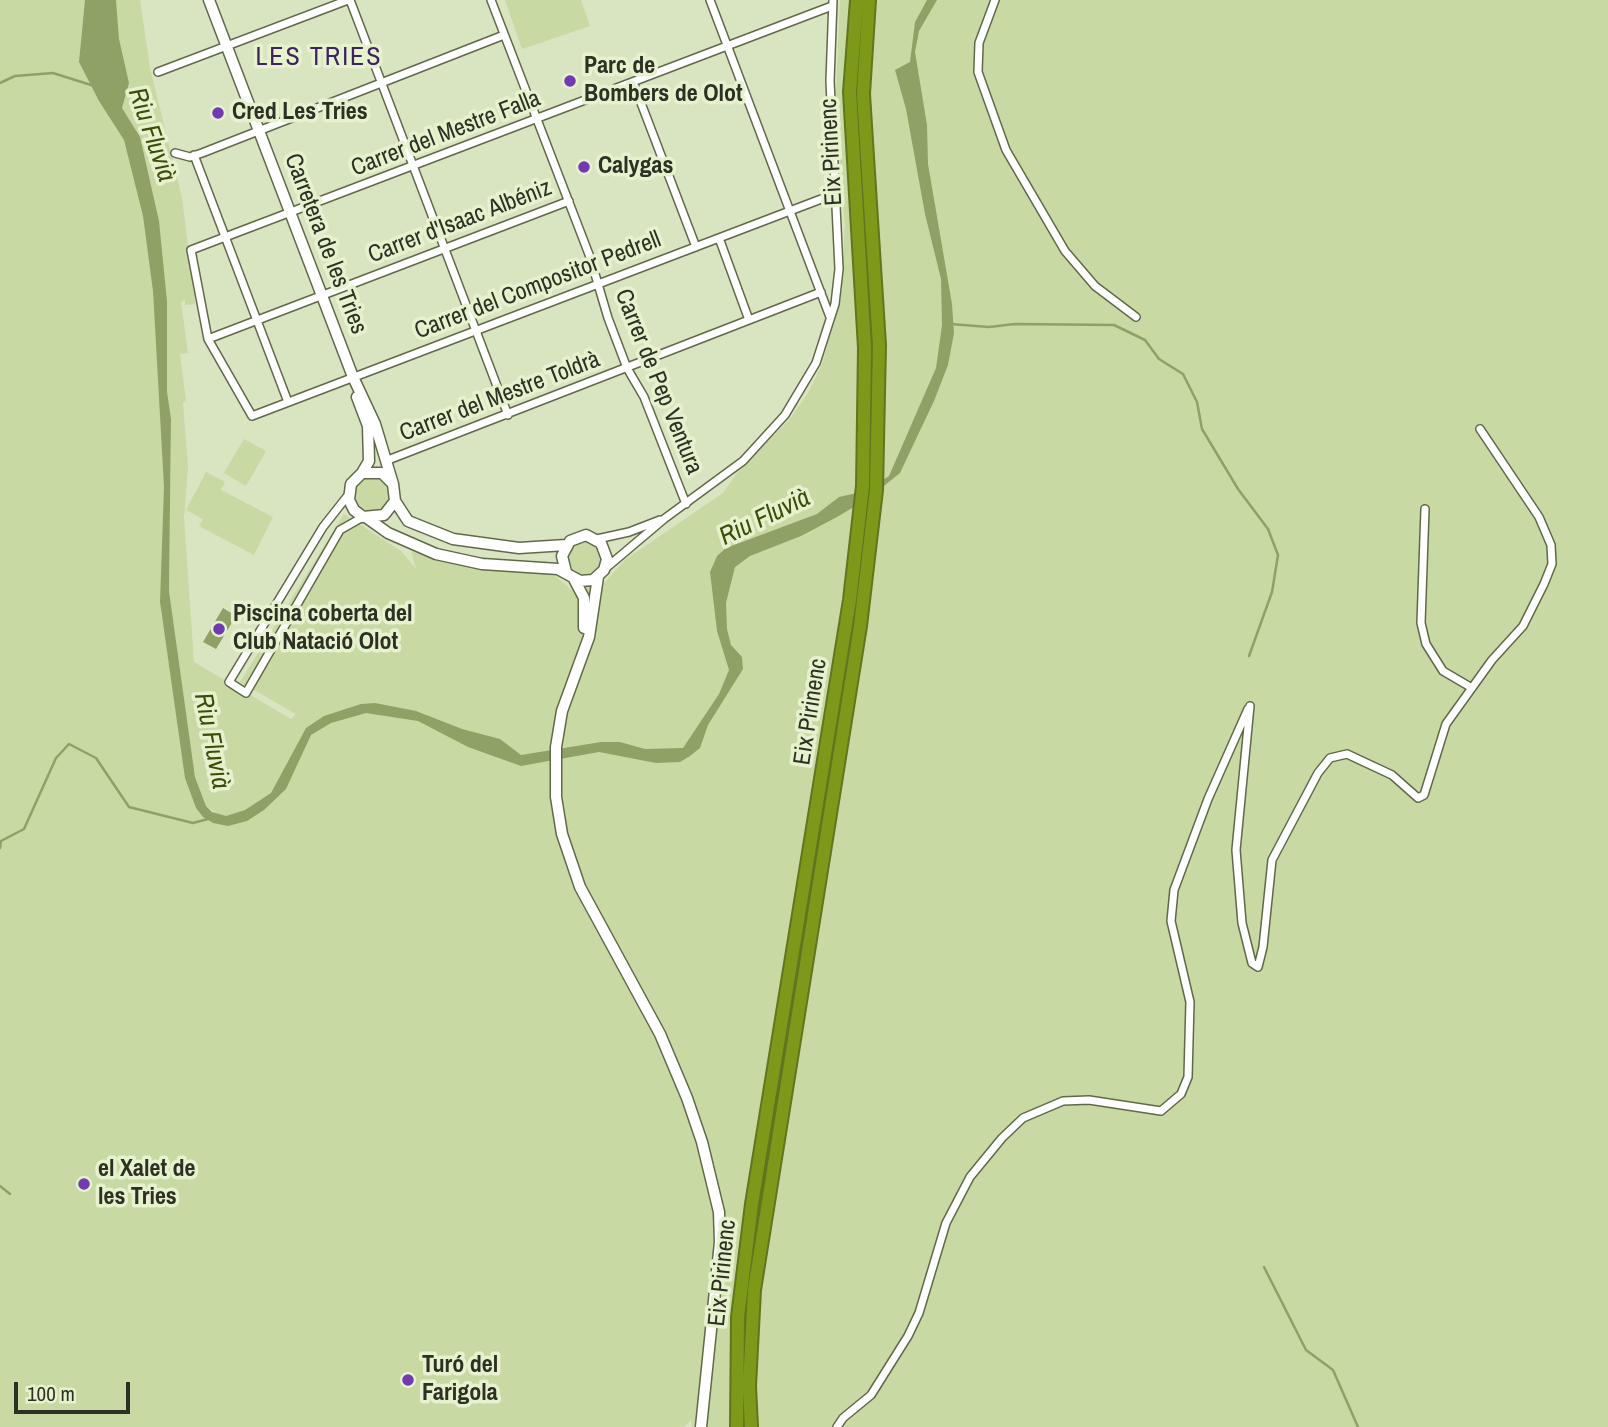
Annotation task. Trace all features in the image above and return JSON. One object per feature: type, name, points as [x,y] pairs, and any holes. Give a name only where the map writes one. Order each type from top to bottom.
[{"type":"highway","name":"Eix Pirinenc","points":[[737,1427],[738,1317],[752,1204],[855,559],[865,438],[865,348],[849,92],[857,0]]},
{"type":"highway","name":"Eix Pirinenc","points":[[751,1427],[751,1342],[762,1231],[871,549],[879,429],[879,345],[864,127],[864,54],[869,0]]},
{"type":"street","name":"Carretera de les Tries","points":[[209,0],[354,381],[360,388],[387,460],[393,484]]},
{"type":"street","points":[[158,72],[349,0],[508,415]]},
{"type":"street","name":"Carrer de Pep Ventura","points":[[491,0],[569,201],[627,368],[644,397],[686,504]]},
{"type":"street","points":[[710,0],[831,318]]},
{"type":"street","points":[[995,0],[979,43],[978,72],[1006,150],[1065,251],[1095,286],[1136,317]]},
{"type":"street","points":[[349,494],[351,505],[388,533],[436,554],[482,564],[549,568],[587,581],[601,573],[664,519],[743,461],[785,415],[816,363],[831,318],[839,269],[838,193],[830,81],[832,3]]},
{"type":"street","name":"Carrer del Mestre Falla","points":[[208,339],[191,250],[728,46],[832,3]]},
{"type":"street","points":[[175,153],[194,155],[504,36]]},
{"type":"street","points":[[633,82],[696,247]]},
{"type":"street","points":[[194,155],[288,402]]},
{"type":"street","name":"Carrer del Compositor Pedrell","points":[[208,339],[252,416],[354,381],[476,331],[838,193]]},
{"type":"street","name":"Carrer d'Isaac Albéniz","points":[[208,339],[569,201]]},
{"type":"street","points":[[719,239],[749,320]]},
{"type":"street","name":"Carrer del Mestre Toldrà","points":[[387,460],[821,292]]},
{"type":"street","name":"Carretera de les Tries","points":[[354,381],[354,390],[368,426],[369,461],[362,473]]},
{"type":"street","points":[[837,1427],[843,1418],[871,1395],[908,1336],[919,1313],[946,1223],[970,1177],[1009,1131],[1023,1118],[1063,1101],[1089,1100],[1161,1111],[1181,1094],[1188,1076],[1190,1002],[1171,921],[1174,890],[1208,799],[1250,706],[1236,850],[1242,923],[1252,963],[1258,967],[1263,947],[1272,860],[1318,773],[1330,758],[1347,754],[1392,775],[1418,798],[1424,795],[1440,737],[1472,688],[1523,626],[1552,564],[1551,545],[1539,517],[1480,429]]},
{"type":"street","points":[[395,501],[384,515],[365,517],[340,530],[246,693],[229,682],[323,527],[349,494],[354,480],[362,473],[377,472],[393,484],[395,501],[404,517],[414,524],[453,539],[519,548],[566,545],[580,536],[597,539],[629,532],[664,519]]},
{"type":"street","points":[[1425,509],[1421,623],[1426,644],[1443,671],[1472,688]]},
{"type":"street","points":[[597,539],[607,553],[589,637],[567,694],[558,731],[555,766],[562,834],[571,865],[594,918],[643,1001],[687,1098],[702,1142],[719,1212],[720,1242],[701,1427]]},
{"type":"street","points":[[566,545],[561,561],[582,593],[586,611],[578,663]]},
{"type":"shaded area","points":[[0,0],[140,0],[150,68],[182,198],[195,304],[185,305],[185,300],[181,302],[188,353],[180,354],[186,401],[183,403],[188,467],[184,518],[194,662],[291,719],[296,714],[240,682],[344,514],[401,551],[416,569],[411,551],[480,570],[553,574],[572,590],[603,584],[625,560],[723,493],[736,474],[789,420],[808,393],[822,364],[841,298],[845,225],[835,112],[840,0],[1608,0],[1608,1427],[692,1427],[691,1420],[684,1427],[0,1427]],"holes":[[[171,419],[169,591],[195,777],[206,806],[219,815],[196,808],[179,729],[161,612]]]},
{"type":"shaded area","points":[[85,0],[116,0],[119,39],[129,83],[122,108],[140,137],[159,221],[167,301],[167,392],[171,419],[169,591],[195,777],[206,806],[212,812],[226,816],[245,810],[271,793],[306,728],[324,716],[361,704],[375,703],[416,711],[462,729],[500,739],[521,755],[601,742],[620,742],[645,749],[683,748],[719,694],[729,670],[717,631],[710,572],[717,556],[726,548],[817,514],[839,497],[866,491],[889,476],[936,368],[942,325],[941,279],[925,214],[906,109],[895,70],[910,62],[915,22],[927,0],[937,0],[919,31],[915,52],[927,125],[928,164],[952,304],[954,333],[948,365],[900,473],[869,498],[837,517],[801,536],[750,556],[735,567],[726,603],[727,629],[731,645],[742,657],[743,669],[708,725],[700,748],[680,762],[656,763],[599,752],[521,766],[468,747],[418,721],[366,713],[331,723],[311,735],[286,789],[264,810],[247,821],[228,826],[213,823],[203,817],[196,808],[185,778],[160,602],[164,487],[153,291],[143,216],[124,140],[99,101],[79,62]]},
{"type":"shaded area","points":[[505,0],[581,0],[590,26],[522,49]]},
{"type":"shaded area","points":[[244,439],[266,451],[246,486],[224,473]]},
{"type":"shaded area","points":[[206,472],[225,482],[221,490],[273,517],[254,555],[199,526],[203,519],[186,510]]},
{"type":"shaded area","points":[[372,477],[384,482],[389,494],[384,506],[372,511],[360,506],[355,494],[360,482]]},
{"type":"shaded area","points":[[584,541],[596,547],[602,559],[596,571],[584,577],[572,571],[566,559],[572,547]]},
{"type":"shaded area","name":"Piscina coberta del Club Natació Olot","points":[[223,608],[236,616],[216,649],[203,642]]},
{"type":"waterway","points":[[0,83],[15,76],[53,73],[91,85]]},
{"type":"waterway","points":[[950,324],[989,327],[1015,324],[1114,325],[1145,340],[1159,359],[1183,374],[1197,402],[1202,429],[1238,489],[1268,529],[1278,555],[1272,592],[1249,656]]},
{"type":"waterway","points":[[0,848],[1,841],[24,829],[56,758],[69,744],[96,758],[129,807],[193,823],[208,819]]},
{"type":"waterway","points":[[0,1186],[10,1194]]},
{"type":"waterway","points":[[1264,1267],[1306,1350],[1333,1370],[1358,1427]]},
{"type":"place","name":"Parc de Bombers de Olot","points":[[570,81]]},
{"type":"place","name":"Cred Les Tries","points":[[218,113]]},
{"type":"place","name":"Calygas","points":[[584,167]]},
{"type":"place","name":"Piscina coberta del Club Natació Olot","points":[[219,629]]},
{"type":"place","name":"el Xalet de les Tries","points":[[84,1184]]},
{"type":"place","name":"Turó del Farigola","points":[[408,1380]]},
{"type":"district","name":"LES TRIES","points":[[319,58]]},
{"type":"water label","name":"Riu Fluvià","points":[[151,135]]},
{"type":"water label","name":"Riu Fluvià","points":[[765,518]]},
{"type":"water label","name":"Riu Fluvià","points":[[211,741]]}]
